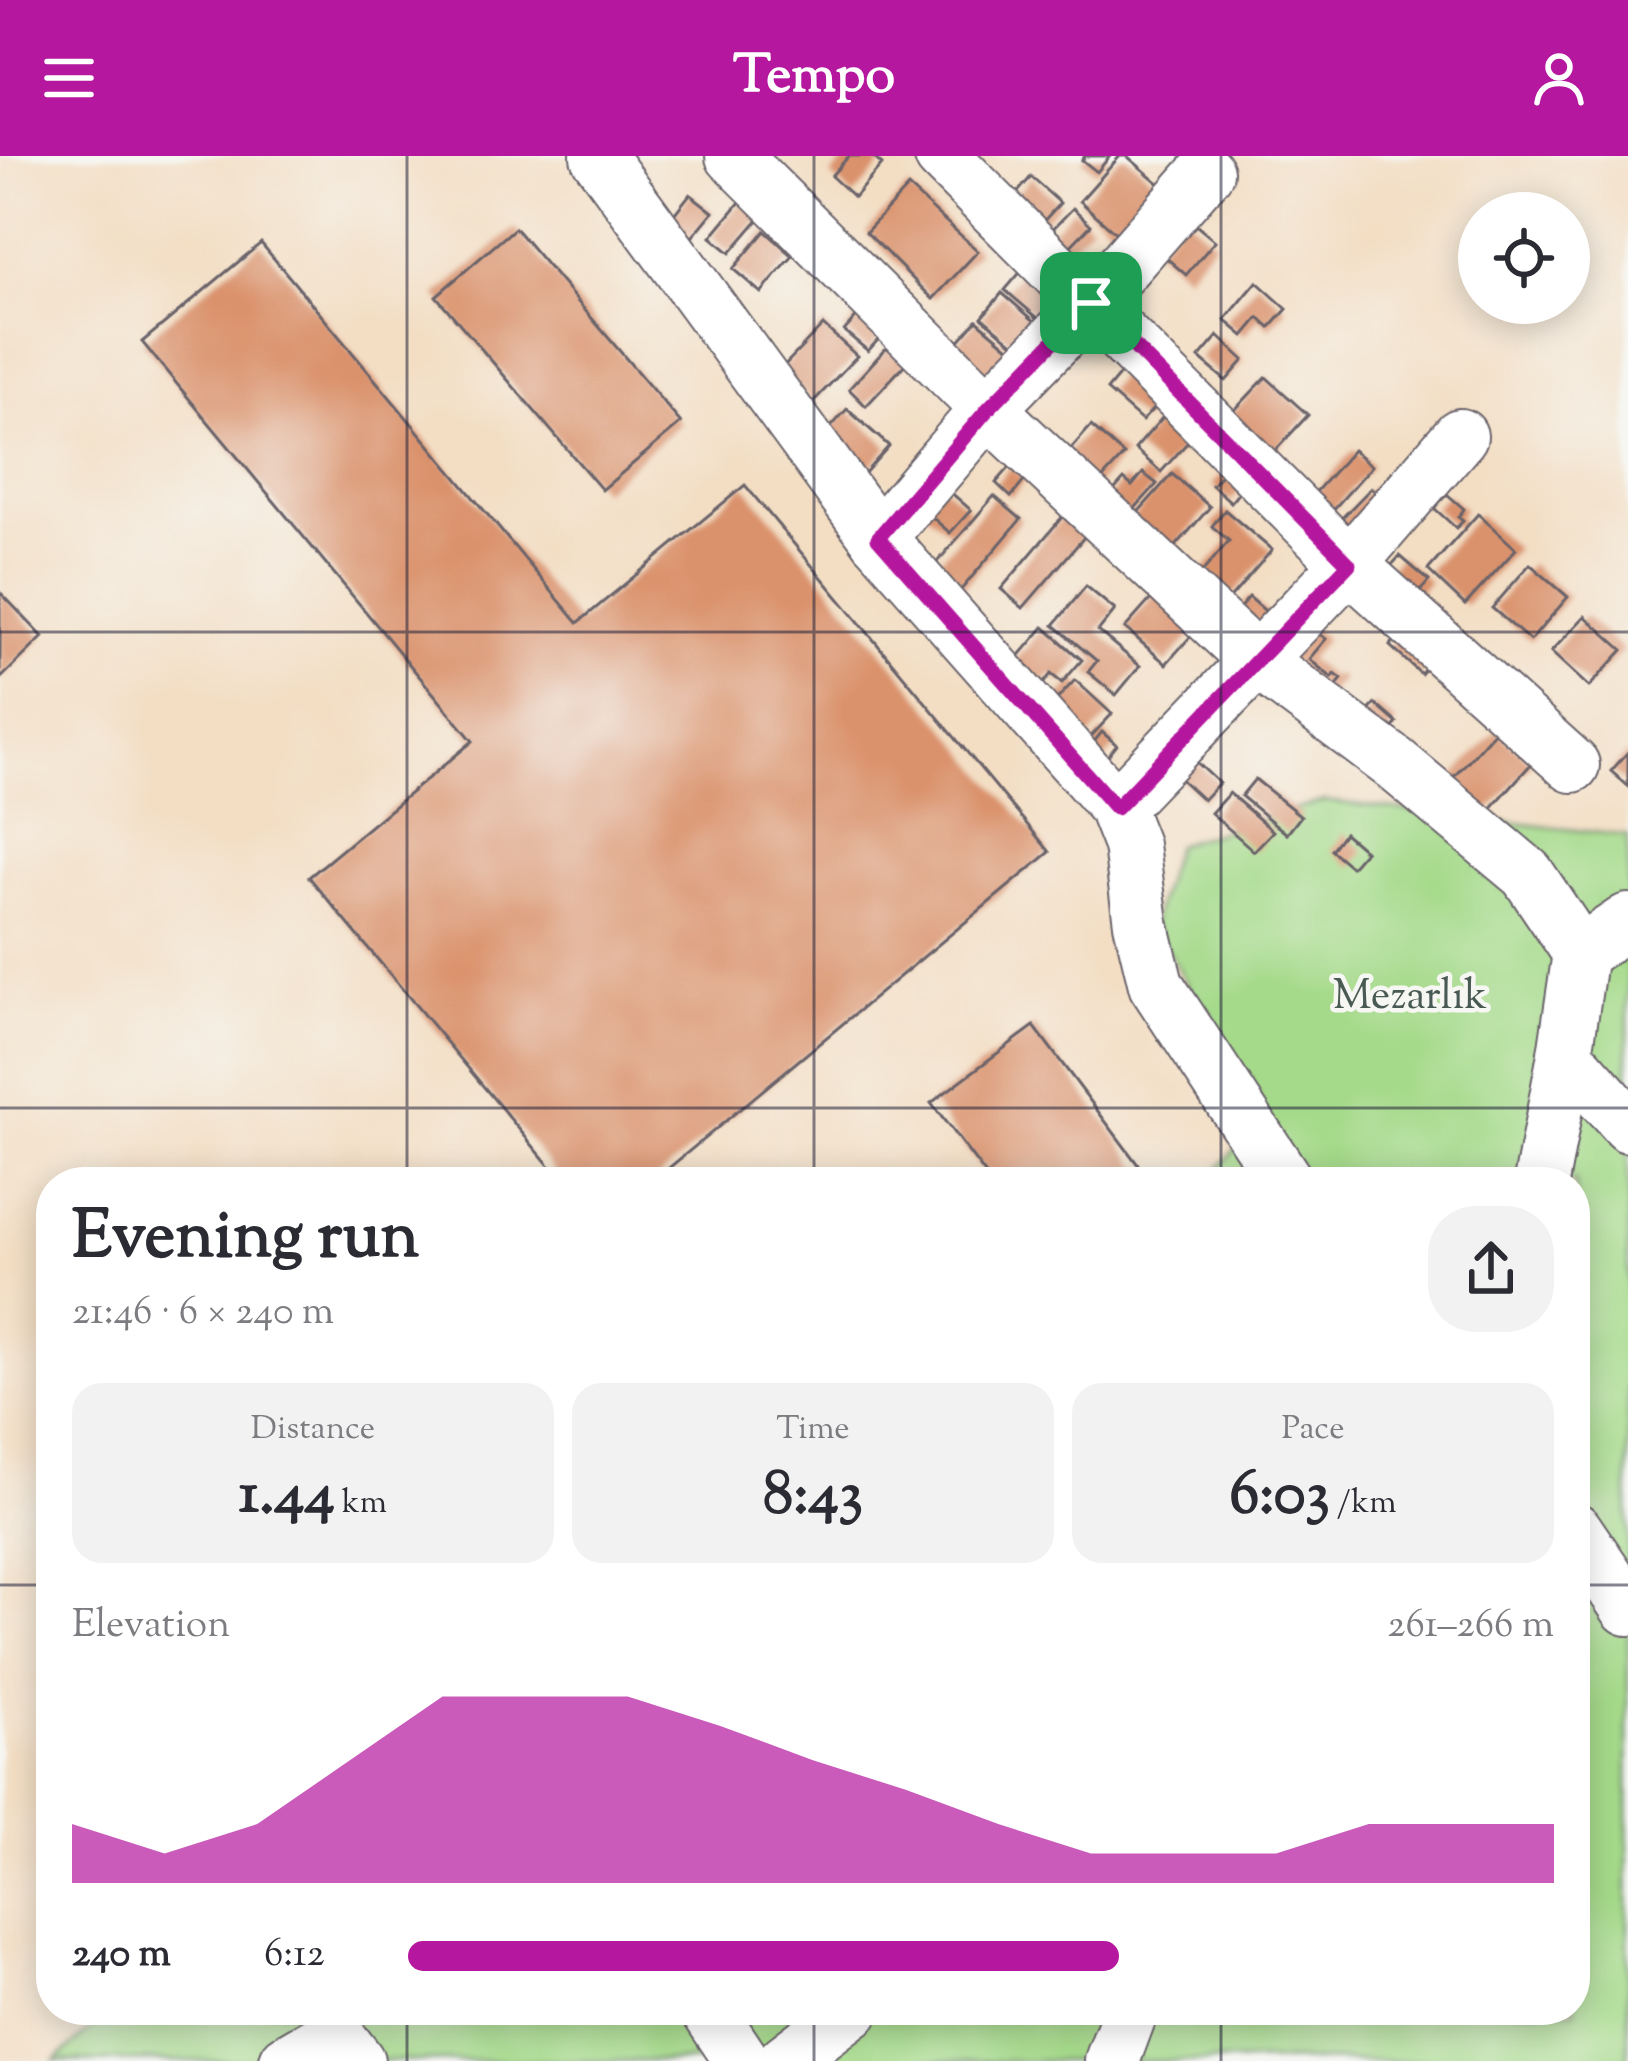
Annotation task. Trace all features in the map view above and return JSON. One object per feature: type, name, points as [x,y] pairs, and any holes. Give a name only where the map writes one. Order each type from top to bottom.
[{"type":"street","points":[[598,156],[878,538],[1116,808],[1131,845],[1141,922],[1156,985],[1271,1167]]},
{"type":"street","points":[[733,156],[988,409],[1256,660],[1394,763],[1527,874],[1580,952],[1544,1167]]},
{"type":"street","points":[[942,156],[1349,564],[1572,765]]},
{"type":"street","points":[[878,538],[988,409],[1091,303],[1206,172]]},
{"type":"street","points":[[1116,808],[1349,564],[1460,436]]},
{"type":"street","points":[[1580,952],[1628,921]]},
{"type":"street","points":[[1565,1055],[1628,1125]]},
{"type":"street","points":[[1590,1552],[1628,1608]]},
{"type":"street","points":[[785,2061],[832,2025]]},
{"type":"street","points":[[1112,2061],[1125,2025]]},
{"type":"street","points":[[286,2061],[335,2033],[357,2061]]},
{"type":"green space","name":"Mezarlık","points":[[1324,801],[1628,836],[1628,2061],[55,2061],[96,2025],[1590,2025],[1590,1167],[1220,1167],[1264,1116],[1152,923],[1175,845]]},
{"type":"building","points":[[849,156],[872,156],[882,165],[854,197],[831,176]]},
{"type":"building","points":[[1110,156],[1097,172],[1082,160]]},
{"type":"building","points":[[1120,156],[1127,156],[1169,192],[1126,242],[1080,201]]},
{"type":"building","points":[[1031,177],[1060,203],[1040,225],[1011,200]]},
{"type":"building","points":[[908,187],[978,251],[933,299],[866,232]]},
{"type":"building","points":[[690,194],[713,212],[689,241],[667,223]]},
{"type":"building","points":[[741,201],[760,218],[730,253],[711,237]]},
{"type":"building","points":[[1073,208],[1091,225],[1061,256],[1043,239]]},
{"type":"building","points":[[1185,216],[1215,241],[1186,275],[1156,249]]},
{"type":"building","points":[[515,228],[681,423],[602,490],[436,296]]},
{"type":"building","points":[[765,231],[793,256],[761,293],[733,269]]},
{"type":"building","points":[[261,243],[578,623],[745,485],[1050,852],[670,1167],[551,1167],[309,877],[473,741],[142,342]]},
{"type":"building","points":[[1023,269],[1066,306],[1048,327],[1005,290]]},
{"type":"building","points":[[1257,282],[1287,309],[1270,328],[1259,318],[1244,336],[1225,320]]},
{"type":"building","points":[[1002,293],[1045,330],[1025,353],[982,317]]},
{"type":"building","points":[[861,312],[884,333],[868,351],[844,331]]},
{"type":"building","points":[[977,320],[1017,354],[989,386],[949,352]]},
{"type":"building","points":[[823,325],[857,356],[813,402],[780,370]]},
{"type":"building","points":[[1218,336],[1244,360],[1226,381],[1199,358]]},
{"type":"building","points":[[889,345],[907,362],[866,406],[849,389]]},
{"type":"building","points":[[1128,365],[1163,398],[1142,421],[1107,390]]},
{"type":"building","points":[[1266,377],[1308,415],[1274,452],[1231,414]]},
{"type":"building","points":[[847,409],[889,446],[864,474],[822,437]]},
{"type":"building","points":[[1169,410],[1196,433],[1161,472],[1135,449]]},
{"type":"building","points":[[1091,426],[1124,455],[1093,489],[1061,460]]},
{"type":"building","points":[[1353,450],[1372,466],[1332,511],[1313,495]]},
{"type":"building","points":[[1010,467],[1025,480],[1011,497],[996,483]]},
{"type":"building","points":[[1226,469],[1245,485],[1231,502],[1212,485]]},
{"type":"building","points":[[1143,473],[1157,484],[1128,516],[1107,498],[1124,479],[1132,486]]},
{"type":"building","points":[[1172,474],[1210,507],[1162,562],[1124,528]]},
{"type":"building","points":[[940,483],[971,510],[950,533],[919,506]]},
{"type":"building","points":[[1371,488],[1392,507],[1361,541],[1339,521]]},
{"type":"building","points":[[1447,494],[1464,509],[1458,517],[1463,521],[1456,528],[1434,508]]},
{"type":"building","points":[[994,496],[1021,519],[955,597],[927,574]]},
{"type":"building","points":[[1225,510],[1272,550],[1219,611],[1190,586],[1229,541],[1212,526]]},
{"type":"building","points":[[1478,514],[1516,549],[1465,605],[1428,570]]},
{"type":"building","points":[[1063,516],[1086,535],[1023,608],[1001,589]]},
{"type":"building","points":[[1400,556],[1429,581],[1408,605],[1388,569]]},
{"type":"building","points":[[1530,564],[1568,597],[1530,641],[1492,608]]},
{"type":"building","points":[[1086,586],[1115,610],[1098,631],[1140,666],[1116,695],[1088,672],[1097,661],[1054,625]]},
{"type":"building","points":[[1158,591],[1199,627],[1166,664],[1125,628]]},
{"type":"building","points":[[0,592],[43,637],[0,679]]},
{"type":"building","points":[[1249,597],[1278,622],[1225,625]]},
{"type":"building","points":[[1585,616],[1623,650],[1589,687],[1551,652]]},
{"type":"building","points":[[1310,626],[1326,639],[1309,659],[1332,678],[1335,674],[1342,679],[1329,695],[1284,658]]},
{"type":"building","points":[[1044,627],[1082,660],[1062,683],[1051,674],[1042,685],[1015,661]]},
{"type":"building","points":[[1407,627],[1437,654],[1421,674],[1390,646]]},
{"type":"building","points":[[1075,680],[1112,714],[1083,745],[1046,711]]},
{"type":"building","points":[[1375,704],[1397,723],[1381,741],[1359,721]]},
{"type":"building","points":[[1496,730],[1532,763],[1477,824],[1441,791]]},
{"type":"building","points":[[1102,732],[1117,745],[1103,762],[1088,749]]},
{"type":"building","points":[[1628,752],[1628,786],[1611,771]]},
{"type":"building","points":[[1189,755],[1219,783],[1203,800],[1174,773]]},
{"type":"building","points":[[1255,779],[1301,816],[1287,834],[1241,796]]},
{"type":"building","points":[[1229,793],[1273,831],[1254,851],[1211,813]]},
{"type":"building","points":[[1344,833],[1365,851],[1351,867],[1331,850]]},
{"type":"building","points":[[1034,1026],[1140,1167],[980,1167],[931,1103]]},
{"type":"route","points":[[1091,303],[1349,564],[1116,808],[878,538],[988,409],[1091,303]]}]
